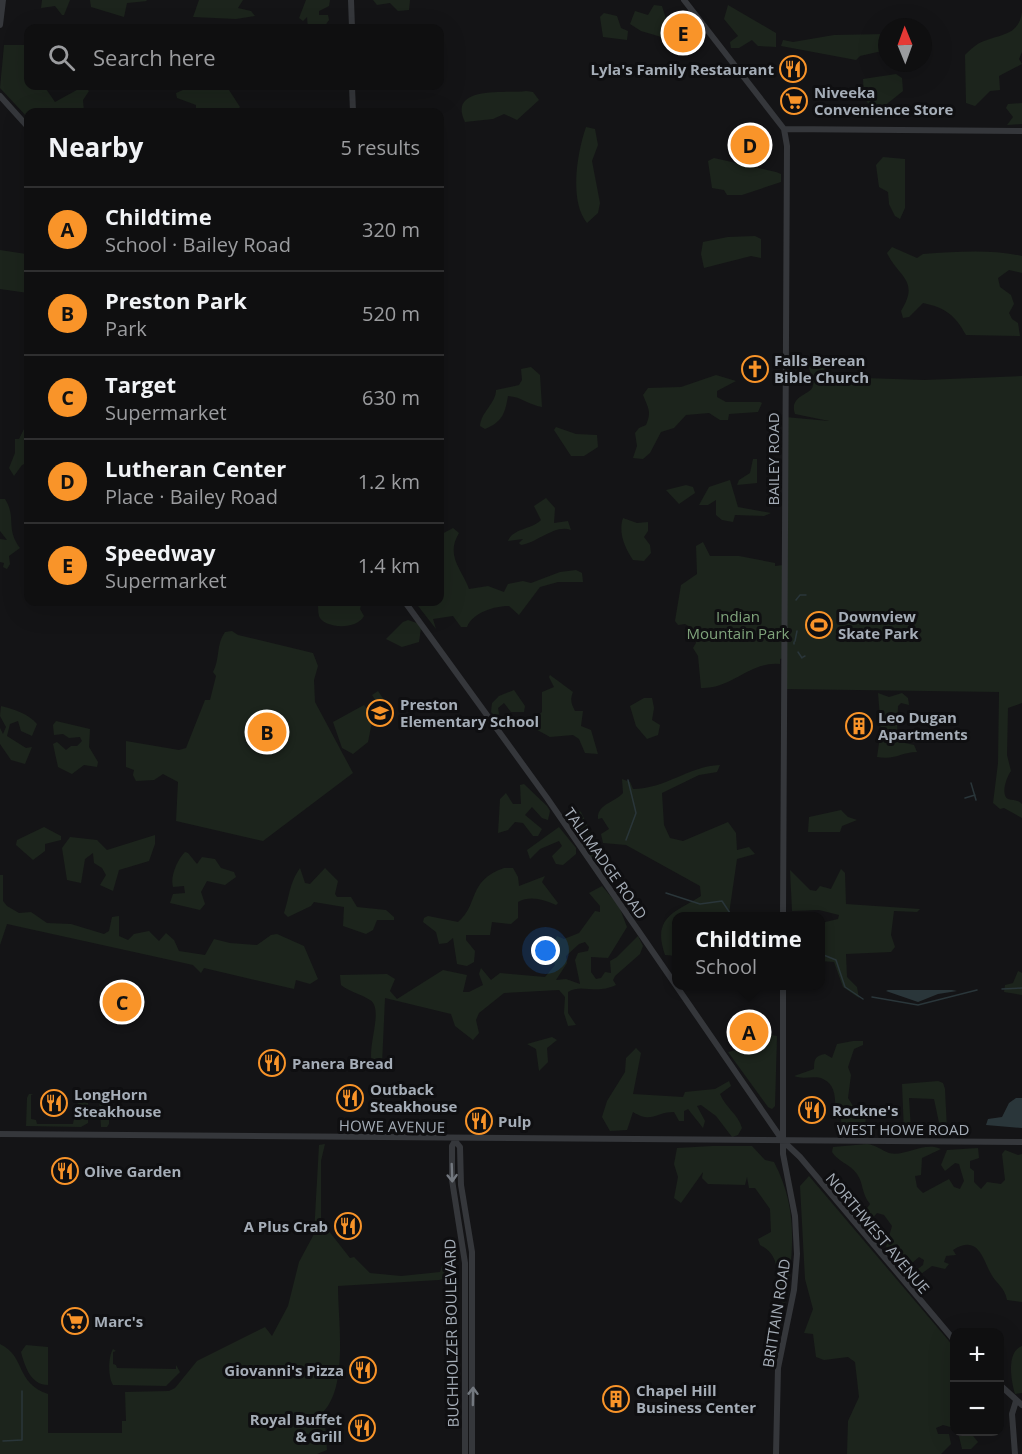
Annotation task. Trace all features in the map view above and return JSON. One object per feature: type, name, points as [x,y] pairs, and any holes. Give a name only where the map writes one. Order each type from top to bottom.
[{"type":"street","points":[[0,25],[3,0]]},
{"type":"street","points":[[351,0],[352,24]]},
{"type":"street","name":"BAILEY ROAD","points":[[684,0],[783,129],[788,154],[783,912]]},
{"type":"street","points":[[352,90],[352,108]]},
{"type":"street","points":[[0,96],[24,123]]},
{"type":"street","points":[[783,129],[1022,131]]},
{"type":"street","name":"TALLMADGE ROAD","points":[[408,606],[547,798],[672,980]]},
{"type":"street","name":"TALLMADGE ROAD","points":[[679,990],[783,1141]]},
{"type":"street","points":[[783,990],[783,1141]]},
{"type":"street","name":"HOWE AVENUE","points":[[0,1134],[456,1141],[783,1141]]},
{"type":"street","name":"BUCHHOLZER BOULEVARD","points":[[465,1454],[465,1263],[452,1180],[452,1146],[456,1141],[460,1147],[461,1185],[472,1252],[472,1454]]},
{"type":"street","name":"WEST HOWE ROAD","points":[[783,1141],[1022,1142]]},
{"type":"street","name":"NORTHWEST AVENUE","points":[[783,1141],[800,1157],[950,1335]]},
{"type":"street","name":"BRITTAIN ROAD","points":[[776,1454],[778,1368],[794,1290],[797,1254],[795,1215],[785,1167],[783,1141]]},
{"type":"street","points":[[1004,1390],[1022,1406]]},
{"type":"street","points":[[1015,1454],[1012,1414],[1016,1401]]},
{"type":"green space","points":[[42,0],[70,0],[62,15],[55,6],[41,8]]},
{"type":"green space","points":[[90,0],[147,1],[127,3],[124,17],[91,7]]},
{"type":"green space","points":[[199,0],[243,0],[238,8],[251,11],[255,16],[236,19],[193,17]]},
{"type":"green space","points":[[306,0],[330,0],[329,6],[319,11],[319,15],[328,15],[329,20],[326,24],[308,24],[307,17],[303,21],[299,18]]},
{"type":"green space","points":[[373,0],[410,0],[409,10],[398,11],[390,3],[377,5]]},
{"type":"green space","points":[[654,5],[662,6],[668,27],[668,39],[641,31],[630,24],[635,11],[648,15]]},
{"type":"green space","points":[[728,5],[776,33],[776,47],[758,46],[752,40],[739,48],[731,48],[730,42],[738,36],[724,19]]},
{"type":"green space","points":[[1022,12],[1022,52],[1019,59],[1022,64],[999,76],[1000,90],[990,91],[975,106],[966,103],[965,55],[981,42],[1013,29],[1020,20]]},
{"type":"green space","points":[[604,13],[617,16],[621,28],[628,31],[627,40],[603,37],[600,17]]},
{"type":"green space","points":[[878,34],[878,52],[860,56],[856,60],[781,46],[783,40],[793,42],[834,35]]},
{"type":"green space","points":[[4,45],[24,45],[24,90],[47,90],[55,102],[77,90],[89,91],[83,100],[84,108],[24,108],[24,114],[0,88]]},
{"type":"green space","points":[[896,74],[902,78],[903,91],[883,107],[869,105],[864,97],[863,79]]},
{"type":"green space","points":[[183,90],[229,90],[240,107],[196,108],[196,105],[177,98],[176,93]]},
{"type":"green space","points":[[493,92],[533,92],[539,100],[517,120],[504,114],[493,119],[465,122],[462,110],[464,102],[471,97]]},
{"type":"green space","points":[[1022,103],[1022,124],[1007,125],[1013,117],[1006,108],[1008,104]]},
{"type":"green space","points":[[586,127],[595,129],[598,145],[592,161],[600,203],[598,213],[587,223],[581,214],[576,190],[580,150]]},
{"type":"green space","points":[[883,157],[905,159],[905,208],[900,219],[895,216],[889,204],[888,192],[879,187],[876,165]]},
{"type":"green space","points":[[714,158],[776,172],[781,174],[781,182],[742,195],[727,195],[724,190],[712,188],[708,161]]},
{"type":"green space","points":[[755,236],[761,239],[761,258],[751,256],[704,268],[701,254],[703,242],[728,237]]},
{"type":"green space","points":[[892,247],[917,258],[923,254],[973,252],[998,252],[1022,256],[1022,273],[1009,270],[998,278],[1000,287],[1011,295],[1014,304],[1009,313],[1018,323],[1020,336],[966,335],[949,313],[923,303],[909,317],[903,318],[901,311],[909,292],[906,280],[887,253]]},
{"type":"green space","points":[[0,250],[24,254],[24,292],[0,289]]},
{"type":"green space","name":"Indian Mountain Park","points":[[811,362],[825,363],[835,377],[924,380],[1022,376],[1022,703],[1008,708],[1007,755],[1011,771],[1004,790],[1008,799],[1022,804],[1022,818],[1004,808],[1000,809],[993,803],[998,763],[999,692],[784,689],[783,658],[780,659],[780,664],[759,667],[722,684],[701,688],[698,656],[693,648],[696,643],[692,628],[685,624],[678,625],[675,621],[681,585],[697,574],[696,546],[703,542],[710,556],[739,556],[775,563],[775,566],[784,565],[785,417],[829,421],[795,414],[795,402],[813,387],[809,368]]},
{"type":"green space","points":[[531,367],[540,375],[542,407],[508,396],[504,413],[499,420],[485,429],[480,426],[483,416],[494,399],[496,390],[519,385],[522,380],[521,369]]},
{"type":"green space","points":[[716,375],[736,381],[717,391],[717,397],[726,402],[760,402],[762,403],[758,412],[729,414],[728,420],[720,420],[709,413],[686,415],[674,428],[661,432],[650,453],[643,459],[633,458],[637,446],[635,433],[646,425],[649,416],[643,395],[648,388],[681,387]]},
{"type":"green space","points":[[556,427],[576,434],[597,435],[598,447],[584,456],[571,456],[554,430]]},
{"type":"green space","points":[[24,429],[24,464],[14,476],[9,468],[15,453],[15,439],[19,439]]},
{"type":"green space","points":[[753,459],[757,459],[757,483],[737,485],[739,480],[750,473]]},
{"type":"green space","points":[[730,480],[738,507],[771,513],[764,516],[735,515],[733,522],[722,520],[716,515],[716,500],[708,505],[699,505],[709,487]]},
{"type":"green space","points":[[686,485],[693,487],[695,493],[679,504],[666,490]]},
{"type":"green space","points":[[546,498],[555,508],[554,523],[568,521],[571,530],[552,532],[527,544],[519,543],[523,539],[508,541],[518,531],[541,520],[534,506]]},
{"type":"green space","points":[[0,499],[5,499],[8,506],[13,535],[20,548],[9,556],[10,564],[7,569],[3,567],[4,563],[0,562],[0,539],[7,540],[0,531]]},
{"type":"green space","points":[[623,518],[637,523],[648,522],[648,531],[644,537],[650,545],[651,553],[644,561],[633,560],[627,550],[622,535]]},
{"type":"green space","points":[[453,528],[459,533],[455,541],[454,556],[469,589],[488,586],[504,592],[508,584],[523,581],[531,583],[560,572],[576,570],[582,573],[583,582],[558,582],[540,587],[519,615],[509,606],[497,607],[474,617],[467,627],[461,627],[453,616],[433,619],[436,629],[418,606],[444,606],[444,533]]},
{"type":"green space","points":[[318,606],[361,606],[364,616],[354,624],[340,626],[327,623],[319,616]]},
{"type":"green space","points":[[408,620],[417,623],[421,628],[419,642],[402,647],[386,639],[403,622]]},
{"type":"green space","points":[[232,631],[238,635],[313,653],[318,666],[314,680],[315,702],[353,773],[263,841],[176,821],[178,782],[163,774],[154,780],[136,781],[133,775],[134,770],[126,767],[126,741],[179,750],[186,748],[205,700],[210,700],[216,676],[213,672],[222,637],[225,632]]},
{"type":"green space","points":[[550,675],[573,692],[571,699],[575,711],[583,711],[581,726],[591,730],[598,754],[585,753],[579,739],[573,735],[550,737],[530,726],[529,723],[542,712],[542,692],[554,687]]},
{"type":"green space","points":[[514,690],[525,706],[524,712],[511,712],[504,703],[498,708],[499,714],[496,717],[491,712],[492,703],[499,696]]},
{"type":"green space","points":[[378,691],[393,713],[381,721],[373,717],[368,742],[353,754],[342,748],[333,722],[364,705],[373,715],[380,707],[372,695]]},
{"type":"green space","points":[[878,693],[889,697],[902,693],[908,698],[909,705],[901,703],[898,706],[897,736],[905,743],[914,745],[917,752],[877,757],[881,730]]},
{"type":"green space","points":[[644,698],[652,698],[654,708],[652,720],[660,725],[658,735],[647,739],[636,726],[630,706]]},
{"type":"green space","points":[[1,706],[21,712],[37,724],[32,736],[21,731],[18,721],[10,724],[7,736],[26,748],[32,747],[25,764],[11,760],[0,744],[0,728],[3,734],[6,727],[0,716]]},
{"type":"green space","points":[[56,721],[90,729],[89,747],[98,762],[97,767],[84,765],[72,774],[58,767],[53,744],[57,742],[66,750],[71,746],[77,746],[82,741],[80,737],[69,738],[63,734],[54,735],[53,725]]},
{"type":"green space","points":[[720,765],[717,772],[699,775],[662,793],[664,825],[670,838],[683,841],[728,822],[736,833],[737,850],[749,847],[755,854],[737,859],[729,912],[674,912],[701,896],[700,886],[626,845],[603,843],[601,834],[609,829],[602,818],[598,819],[598,814],[603,807],[623,793],[622,779],[630,782],[633,789],[645,788],[709,766]]},
{"type":"green space","points":[[524,784],[547,806],[550,811],[548,820],[542,818],[532,807],[525,815],[542,829],[538,836],[533,836],[523,823],[515,822],[508,830],[498,833],[500,799],[506,793],[513,804],[521,804],[520,785]]},
{"type":"green space","points":[[577,809],[581,812],[602,856],[596,865],[580,840],[570,814]]},
{"type":"green space","points":[[841,810],[848,817],[857,820],[842,826],[840,832],[808,832],[809,817]]},
{"type":"green space","points":[[44,827],[61,836],[61,840],[45,844],[45,851],[33,860],[16,845],[17,840]]},
{"type":"green space","points":[[559,827],[576,848],[576,854],[563,865],[556,864],[552,856],[562,846],[559,841],[540,849],[530,859],[527,850]]},
{"type":"green space","points":[[155,835],[155,844],[149,861],[119,870],[113,891],[100,885],[106,875],[102,868],[94,863],[93,853],[85,859],[81,883],[67,880],[62,848],[70,837],[97,840],[107,850]]},
{"type":"green space","points":[[185,852],[197,864],[202,857],[215,859],[221,868],[234,872],[236,877],[225,885],[207,881],[201,892],[205,904],[200,910],[170,903],[173,894],[185,893],[184,886],[173,887],[172,878],[179,859]]},
{"type":"green space","points":[[300,868],[305,883],[310,884],[325,868],[338,881],[335,894],[337,897],[351,897],[357,907],[386,910],[394,917],[394,920],[377,920],[373,930],[366,934],[343,926],[344,907],[314,902],[311,906],[288,917],[284,913],[292,885]]},
{"type":"green space","points":[[504,868],[513,868],[518,877],[519,886],[545,876],[542,882],[558,903],[556,905],[533,899],[518,902],[518,918],[511,924],[492,922],[490,935],[466,935],[466,940],[475,951],[474,962],[467,966],[457,964],[453,938],[447,943],[439,944],[436,932],[423,922],[424,918],[428,916],[458,922],[469,908],[484,880],[492,873]]},
{"type":"green space","points":[[841,869],[845,873],[846,904],[920,909],[917,912],[894,911],[891,935],[895,947],[891,952],[846,954],[847,977],[857,987],[859,998],[843,987],[834,962],[825,961],[825,922],[838,919],[839,915],[819,910],[792,911],[790,870],[810,890],[816,891],[820,886],[831,889]]},
{"type":"green space","points":[[0,875],[3,875],[3,901],[7,906],[19,913],[31,912],[47,923],[71,924],[104,934],[109,931],[112,917],[119,916],[119,936],[128,940],[134,934],[149,931],[159,941],[166,933],[174,940],[179,951],[205,955],[214,939],[257,945],[271,935],[277,934],[304,946],[318,979],[310,984],[296,980],[294,989],[204,968],[201,973],[193,965],[7,924],[0,945]]},
{"type":"green space","points":[[602,886],[619,906],[627,927],[608,958],[591,957],[591,972],[596,979],[601,978],[605,972],[611,973],[610,961],[638,936],[643,946],[640,954],[615,976],[613,980],[616,985],[602,989],[578,989],[568,992],[568,1013],[576,1025],[568,1026],[564,1013],[565,997],[559,990],[504,993],[479,1013],[476,1020],[479,1033],[473,1040],[455,1026],[451,1014],[385,998],[382,1065],[377,1068],[373,1067],[371,1050],[376,1012],[374,1005],[367,998],[341,985],[340,975],[387,974],[395,979],[390,991],[397,999],[443,970],[467,975],[463,992],[469,992],[483,985],[479,974],[481,968],[491,980],[500,973],[545,977],[555,965],[548,952],[557,936],[564,939],[579,933],[595,911],[600,912],[600,906],[589,893]],"holes":[[[585,942],[589,947],[588,951],[578,953],[575,960],[580,984],[566,979],[556,980],[567,963],[566,956],[579,944]]]},
{"type":"green space","points":[[672,914],[672,956],[665,955],[662,942],[661,932]]},
{"type":"green space","points":[[1018,971],[1022,973],[1022,995],[1004,992],[1005,985],[1013,983]]},
{"type":"green space","points":[[771,1035],[777,1036],[775,1106],[772,1109],[768,1107],[728,1052],[761,1044]]},
{"type":"green space","points":[[552,1037],[557,1040],[547,1048],[548,1062],[539,1071],[536,1049],[527,1044]]},
{"type":"green space","points":[[863,1041],[863,1045],[854,1049],[848,1067],[851,1075],[848,1098],[853,1106],[860,1106],[866,1116],[865,1126],[842,1132],[841,1119],[835,1119],[835,1096],[828,1082],[820,1078],[794,1076],[814,1069],[815,1060],[819,1056],[825,1054],[832,1058],[837,1044]]},
{"type":"green space","points":[[636,1048],[641,1053],[633,1094],[683,1097],[685,1092],[715,1089],[729,1081],[731,1086],[720,1094],[740,1123],[742,1128],[738,1135],[732,1137],[716,1116],[701,1105],[697,1106],[705,1121],[703,1128],[688,1109],[684,1111],[684,1121],[679,1121],[674,1112],[645,1117],[633,1112],[627,1130],[610,1131],[602,1117],[607,1101],[625,1072],[626,1058]]},
{"type":"green space","points":[[938,1081],[943,1083],[945,1089],[947,1130],[941,1132],[934,1099],[909,1098],[911,1130],[904,1133],[902,1084]]},
{"type":"green space","points":[[29,1094],[33,1094],[31,1095],[31,1119],[36,1120],[37,1124],[73,1124],[74,1119],[77,1119],[78,1095],[74,1094],[85,1094],[88,1098],[88,1123],[81,1127],[26,1126]]},
{"type":"green space","points":[[103,1094],[109,1095],[109,1124],[107,1127],[101,1127],[99,1097]]},
{"type":"green space","points":[[325,1144],[321,1161],[321,1221],[350,1258],[354,1257],[370,1273],[401,1276],[440,1272],[447,1250],[451,1256],[450,1277],[439,1280],[338,1286],[339,1369],[331,1400],[324,1411],[327,1450],[317,1454],[0,1454],[0,1344],[14,1355],[30,1383],[48,1394],[48,1433],[122,1433],[122,1421],[126,1421],[125,1392],[169,1391],[175,1388],[197,1361],[265,1327],[272,1336],[288,1306],[299,1262],[314,1234],[319,1145]]},
{"type":"green space","points":[[867,1144],[895,1154],[928,1147],[941,1149],[922,1158],[921,1175],[915,1176],[917,1187],[923,1193],[949,1179],[954,1187],[960,1189],[964,1181],[959,1164],[955,1163],[945,1171],[941,1165],[947,1150],[978,1148],[979,1158],[970,1161],[970,1168],[974,1171],[974,1182],[981,1189],[987,1182],[1001,1184],[1005,1180],[1002,1154],[1005,1150],[1018,1155],[1022,1154],[1022,1302],[1007,1300],[978,1249],[973,1246],[961,1246],[953,1250],[956,1255],[946,1256],[944,1262],[949,1264],[945,1269],[932,1266],[921,1274],[915,1271],[923,1265],[924,1260],[919,1257],[903,1271],[886,1247],[892,1226],[884,1215],[877,1213],[868,1223],[859,1219],[870,1204],[861,1181],[851,1168],[832,1152],[833,1147]]},
{"type":"green space","points":[[752,1146],[765,1160],[774,1162],[782,1180],[791,1214],[792,1248],[786,1302],[783,1303],[776,1295],[775,1260],[767,1249],[760,1245],[758,1239],[771,1232],[770,1209],[755,1188],[749,1188],[747,1177],[745,1185],[708,1184],[702,1178],[703,1172],[681,1203],[674,1198],[678,1177],[674,1164],[677,1148]]},
{"type":"green space","points":[[809,1176],[950,1342],[950,1427],[943,1425],[936,1428],[938,1434],[949,1434],[951,1444],[941,1454],[847,1454],[848,1421],[859,1397],[855,1362],[848,1357],[824,1360],[816,1357],[813,1334],[804,1333],[813,1309],[805,1279],[800,1186]]},
{"type":"green space","points":[[26,1345],[48,1347],[48,1385],[33,1379],[27,1369],[21,1352]]},
{"type":"green space","points":[[1022,1346],[1022,1393],[1015,1394],[1011,1375],[1012,1360],[1017,1349]]},
{"type":"green space","points":[[113,1349],[116,1351],[113,1352],[113,1364],[117,1368],[176,1369],[176,1365],[180,1372],[166,1386],[113,1385],[109,1367]]},
{"type":"green space","points":[[959,1436],[973,1436],[978,1442],[971,1449],[962,1449]]},
{"type":"shaded area","points":[[886,991],[957,991],[938,994],[918,1002]]},
{"type":"shaded area","points":[[1016,1098],[1022,1098],[1022,1128],[986,1125],[988,1119],[1002,1117],[1009,1103]]},
{"type":"waterway","points":[[796,600],[800,595],[806,595]]},
{"type":"waterway","points":[[795,641],[797,631]]},
{"type":"waterway","points":[[798,652],[802,658]]},
{"type":"waterway","points":[[626,840],[636,813],[628,780]]},
{"type":"waterway","points":[[971,783],[976,800]]},
{"type":"waterway","points":[[965,798],[975,795]]},
{"type":"waterway","points":[[666,893],[700,904],[722,901],[729,912]]},
{"type":"waterway","points":[[825,956],[836,960],[845,987],[863,999]]},
{"type":"waterway","points":[[1002,989],[1022,988]]},
{"type":"waterway","points":[[872,997],[918,1005],[977,990]]},
{"type":"waterway","points":[[3,1441],[22,1440],[22,1391]]},
{"type":"place","name":"Speedway","points":[[683,33]]},
{"type":"place","name":"Lyla's Family Restaurant","points":[[793,69]]},
{"type":"place","name":"Niveeka Convenience Store","points":[[794,101]]},
{"type":"place","name":"Lutheran Center","points":[[750,145]]},
{"type":"place","name":"Falls Berean Bible Church","points":[[755,369]]},
{"type":"place","name":"Downview Skate Park","points":[[819,625]]},
{"type":"place","name":"Preston Elementary School","points":[[380,713]]},
{"type":"place","name":"Leo Dugan Apartments","points":[[859,726]]},
{"type":"place","name":"Preston Park","points":[[267,732]]},
{"type":"place","name":"Target","points":[[122,1002]]},
{"type":"place","name":"Childtime","points":[[749,1032]]},
{"type":"place","name":"Panera Bread","points":[[272,1063]]},
{"type":"place","name":"Outback Steakhouse","points":[[350,1098]]},
{"type":"place","name":"LongHorn Steakhouse","points":[[54,1103]]},
{"type":"place","name":"Rockne's","points":[[812,1110]]},
{"type":"place","name":"Pulp","points":[[479,1121]]},
{"type":"place","name":"Olive Garden","points":[[65,1171]]},
{"type":"place","name":"A Plus Crab","points":[[348,1226]]},
{"type":"place","name":"Marc's","points":[[75,1321]]},
{"type":"place","name":"Giovanni's Pizza","points":[[363,1370]]},
{"type":"place","name":"Chapel Hill Business Center","points":[[616,1399]]},
{"type":"place","name":"Royal Buffet & Grill","points":[[362,1428]]}]
